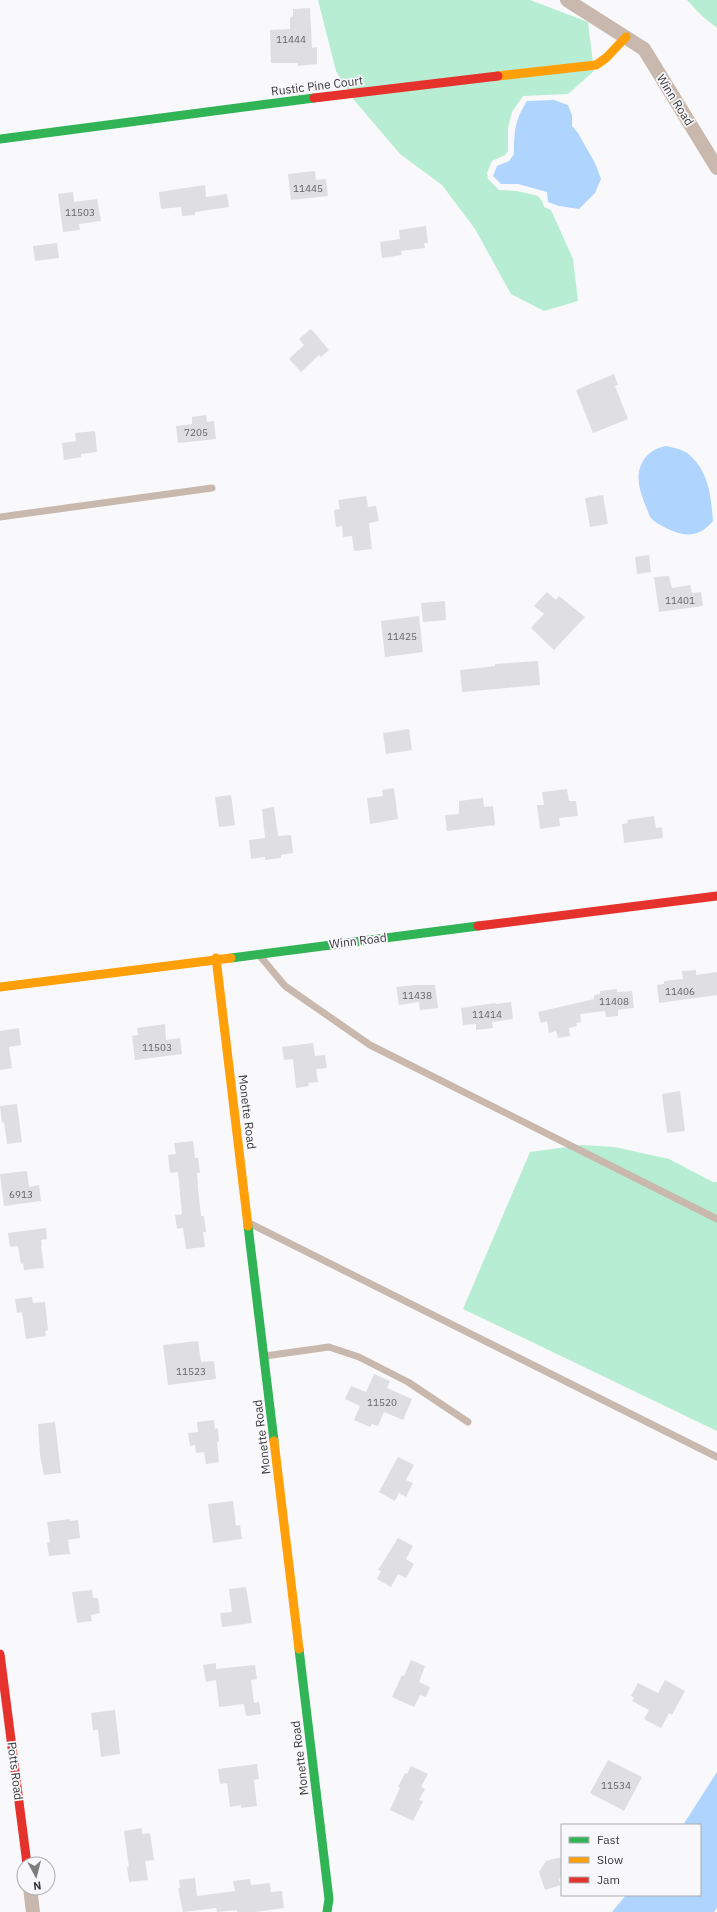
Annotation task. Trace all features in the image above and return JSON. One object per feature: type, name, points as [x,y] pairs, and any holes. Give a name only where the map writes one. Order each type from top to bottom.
[{"type":"street","name":"Winn Road","points":[[567,0],[644,49],[717,168]]},
{"type":"street","name":"Rustic Pine Court","points":[[0,139],[344,94],[596,65],[606,58],[626,37]]},
{"type":"street","name":"Winn Road","points":[[0,987],[216,958],[717,896]]},
{"type":"street","name":"Monette Road","points":[[216,958],[265,1356],[328,1891],[327,1912]]},
{"type":"street","name":"Potts Road","points":[[0,1654],[26,1856]]},
{"type":"street","points":[[31,1896],[33,1912]]},
{"type":"lane","points":[[0,517],[212,488]]},
{"type":"lane","points":[[257,953],[286,986],[370,1045],[717,1219]]},
{"type":"lane","points":[[249,1223],[717,1457]]},
{"type":"lane","points":[[265,1356],[330,1347],[359,1357],[408,1382],[468,1422]]},
{"type":"green space","points":[[318,0],[530,0],[588,22],[594,71],[568,94],[523,96],[512,112],[508,128],[508,151],[505,155],[492,161],[487,173],[488,179],[499,190],[517,191],[538,196],[544,207],[551,210],[573,259],[578,301],[544,311],[511,294],[475,229],[442,185],[400,154],[354,100],[336,71]]},
{"type":"green space","points":[[687,0],[717,0],[717,28],[702,16]]},
{"type":"green space","points":[[582,1145],[615,1147],[669,1159],[713,1182],[717,1182],[717,1431],[463,1309],[530,1152]]},
{"type":"water","points":[[554,100],[568,105],[572,115],[572,126],[578,133],[595,163],[601,179],[595,193],[579,209],[559,206],[548,202],[547,192],[518,184],[501,184],[493,176],[497,166],[509,161],[514,154],[516,126],[527,101]]},
{"type":"water","points":[[667,446],[687,453],[700,467],[708,484],[713,521],[708,527],[697,533],[679,533],[655,522],[650,517],[642,495],[639,480],[641,465],[652,451]]},
{"type":"water","points":[[717,1772],[717,1908],[714,1912],[612,1912],[625,1896],[701,1896],[701,1824],[684,1824]]},
{"type":"building","points":[[310,8],[312,48],[317,47],[317,64],[298,66],[298,63],[271,63],[270,30],[290,29],[290,18],[293,16],[293,9]]},
{"type":"building","points":[[315,171],[316,180],[326,179],[328,196],[291,200],[288,174]]},
{"type":"building","points":[[205,185],[206,197],[227,194],[229,207],[195,212],[195,215],[182,216],[181,207],[161,209],[159,192]]},
{"type":"building","points":[[73,192],[74,202],[97,199],[101,221],[79,224],[80,230],[63,232],[58,194]]},
{"type":"building","points":[[426,226],[428,243],[424,243],[425,248],[401,251],[402,255],[382,258],[380,242],[400,239],[399,230]]},
{"type":"building","points":[[57,243],[59,258],[35,261],[33,246]]},
{"type":"building","points":[[311,329],[329,350],[321,357],[319,355],[301,372],[289,359],[304,345],[299,339]]},
{"type":"building","points":[[614,374],[618,385],[615,386],[628,419],[593,433],[576,390]]},
{"type":"building","points":[[206,415],[207,422],[214,421],[216,439],[178,443],[176,426],[192,424],[192,417]]},
{"type":"building","points":[[95,431],[97,452],[81,454],[81,457],[64,460],[62,443],[76,441],[75,433]]},
{"type":"building","points":[[603,495],[608,524],[590,527],[585,498]]},
{"type":"building","points":[[366,496],[368,507],[376,506],[379,521],[369,523],[372,549],[354,551],[352,536],[343,537],[342,526],[336,527],[334,510],[340,509],[338,500]]},
{"type":"building","points":[[649,555],[651,572],[637,574],[635,557]]},
{"type":"building","points":[[669,576],[672,588],[690,585],[692,593],[701,592],[703,606],[659,612],[654,577]]},
{"type":"building","points":[[547,592],[556,600],[559,596],[585,617],[554,650],[531,628],[544,614],[534,606]]},
{"type":"building","points":[[445,601],[446,620],[423,622],[421,603]]},
{"type":"building","points":[[419,616],[423,652],[385,657],[381,621]]},
{"type":"building","points":[[538,661],[540,685],[462,692],[460,670],[495,666],[495,664]]},
{"type":"building","points":[[409,729],[412,750],[386,754],[383,733]]},
{"type":"building","points":[[394,788],[398,819],[370,824],[367,798],[383,796],[382,790]]},
{"type":"building","points":[[567,789],[569,801],[576,801],[578,816],[559,818],[560,826],[540,829],[537,805],[544,805],[542,792]]},
{"type":"building","points":[[231,795],[235,825],[219,827],[215,797]]},
{"type":"building","points":[[483,798],[484,807],[493,806],[495,825],[447,831],[445,815],[459,814],[459,801]]},
{"type":"building","points":[[274,807],[278,836],[291,835],[293,853],[281,855],[281,858],[265,860],[265,857],[251,859],[249,840],[265,838],[262,809]]},
{"type":"building","points":[[654,816],[656,828],[662,827],[663,838],[624,843],[622,824],[628,823],[627,820]]},
{"type":"building","points":[[696,970],[696,975],[717,972],[717,995],[659,1003],[657,985],[664,984],[664,981],[683,979],[682,971]]},
{"type":"building","points":[[435,985],[438,1008],[420,1010],[419,1002],[399,1005],[396,987]]},
{"type":"building","points":[[617,989],[617,992],[632,991],[634,1008],[618,1010],[618,1016],[606,1017],[605,1011],[580,1014],[581,1022],[576,1023],[577,1026],[569,1028],[570,1036],[558,1038],[556,1031],[549,1033],[547,1021],[541,1023],[538,1012],[594,999],[594,995],[600,994],[600,991]]},
{"type":"building","points":[[511,1002],[513,1019],[492,1022],[493,1028],[476,1030],[476,1024],[463,1025],[461,1008]]},
{"type":"building","points":[[165,1024],[166,1040],[180,1038],[182,1054],[135,1060],[132,1036],[138,1035],[137,1028]]},
{"type":"building","points":[[19,1028],[21,1045],[9,1047],[12,1068],[0,1070],[0,1031]]},
{"type":"building","points":[[313,1043],[315,1056],[325,1055],[327,1068],[316,1069],[318,1082],[308,1083],[309,1086],[296,1088],[293,1059],[284,1060],[282,1047]]},
{"type":"building","points":[[680,1091],[685,1131],[667,1133],[662,1094]]},
{"type":"building","points":[[17,1104],[22,1142],[7,1144],[0,1106]]},
{"type":"building","points":[[193,1141],[195,1158],[198,1158],[200,1173],[197,1173],[201,1216],[204,1216],[206,1232],[203,1232],[205,1247],[186,1249],[183,1228],[177,1229],[175,1215],[182,1214],[178,1172],[170,1173],[168,1155],[176,1154],[174,1143]]},
{"type":"building","points":[[27,1171],[29,1187],[39,1185],[41,1201],[4,1206],[0,1174]]},
{"type":"building","points":[[46,1228],[47,1239],[41,1240],[44,1268],[24,1270],[23,1263],[21,1264],[18,1246],[10,1247],[8,1233]]},
{"type":"building","points":[[32,1297],[33,1303],[45,1302],[48,1330],[45,1331],[46,1336],[26,1339],[22,1312],[17,1313],[15,1299]]},
{"type":"building","points":[[198,1341],[201,1362],[214,1361],[216,1379],[168,1385],[163,1345]]},
{"type":"building","points":[[374,1374],[390,1381],[387,1388],[412,1399],[403,1420],[384,1412],[378,1426],[372,1424],[370,1427],[354,1420],[360,1406],[345,1399],[351,1386],[366,1392]]},
{"type":"building","points":[[214,1420],[215,1429],[218,1428],[219,1442],[217,1442],[219,1462],[206,1464],[204,1452],[196,1453],[195,1445],[190,1446],[188,1433],[198,1432],[197,1422]]},
{"type":"building","points":[[55,1422],[61,1473],[44,1475],[40,1455],[38,1424]]},
{"type":"building","points":[[398,1457],[414,1465],[406,1480],[413,1483],[406,1497],[399,1493],[395,1501],[379,1492]]},
{"type":"building","points":[[233,1501],[236,1526],[240,1525],[242,1539],[213,1543],[208,1504]]},
{"type":"building","points":[[70,1519],[70,1521],[78,1520],[80,1538],[68,1540],[70,1554],[49,1556],[47,1543],[50,1542],[47,1522]]},
{"type":"building","points":[[398,1538],[413,1546],[406,1559],[414,1564],[406,1578],[398,1574],[391,1587],[377,1579],[381,1571],[378,1570]]},
{"type":"building","points":[[246,1587],[252,1623],[222,1627],[220,1613],[232,1612],[229,1589]]},
{"type":"building","points":[[92,1590],[93,1598],[98,1598],[100,1613],[91,1615],[92,1621],[77,1623],[72,1592]]},
{"type":"building","points":[[411,1660],[425,1666],[419,1682],[430,1687],[426,1697],[420,1695],[414,1707],[392,1697]]},
{"type":"building","points":[[216,1663],[216,1669],[255,1665],[257,1679],[251,1680],[254,1703],[259,1702],[261,1714],[246,1716],[244,1704],[219,1707],[216,1680],[206,1682],[203,1665]]},
{"type":"building","points":[[665,1680],[685,1691],[672,1715],[669,1713],[661,1728],[644,1719],[649,1710],[632,1701],[634,1698],[631,1696],[638,1683],[658,1693]]},
{"type":"building","points":[[115,1710],[120,1754],[101,1757],[98,1730],[93,1730],[91,1713]]},
{"type":"building","points":[[608,1760],[642,1777],[624,1811],[590,1793]]},
{"type":"building","points":[[257,1764],[259,1779],[254,1780],[257,1806],[241,1808],[241,1805],[230,1807],[227,1783],[220,1784],[218,1769]]},
{"type":"building","points":[[411,1766],[428,1774],[421,1787],[425,1789],[419,1800],[423,1801],[413,1821],[390,1810],[400,1788],[398,1787],[405,1773],[407,1774]]},
{"type":"building","points":[[142,1828],[142,1834],[150,1833],[154,1860],[145,1861],[148,1880],[129,1882],[127,1867],[129,1867],[124,1831]]},
{"type":"building","points":[[561,1857],[561,1876],[559,1880],[561,1885],[545,1890],[539,1872],[546,1861]]},
{"type":"building","points":[[195,1878],[197,1896],[235,1891],[233,1881],[250,1879],[251,1885],[270,1883],[271,1892],[282,1891],[284,1908],[255,1912],[237,1912],[237,1910],[217,1912],[216,1908],[183,1912],[178,1888],[180,1888],[179,1880]]},
{"type":"traffic: fast","points":[[0,139],[314,98]]},
{"type":"traffic: fast","points":[[231,958],[478,926]]},
{"type":"traffic: fast","points":[[248,1226],[274,1441]]},
{"type":"traffic: fast","points":[[299,1649],[329,1899],[327,1912]]},
{"type":"traffic: slow","points":[[498,76],[596,65],[606,58],[626,37]]},
{"type":"traffic: slow","points":[[216,958],[248,1226]]},
{"type":"traffic: slow","points":[[0,987],[231,958]]},
{"type":"traffic: slow","points":[[274,1441],[299,1649]]},
{"type":"traffic: jam","points":[[314,98],[498,76]]},
{"type":"traffic: jam","points":[[478,926],[717,896]]},
{"type":"traffic: jam","points":[[0,1654],[26,1856]]}]
